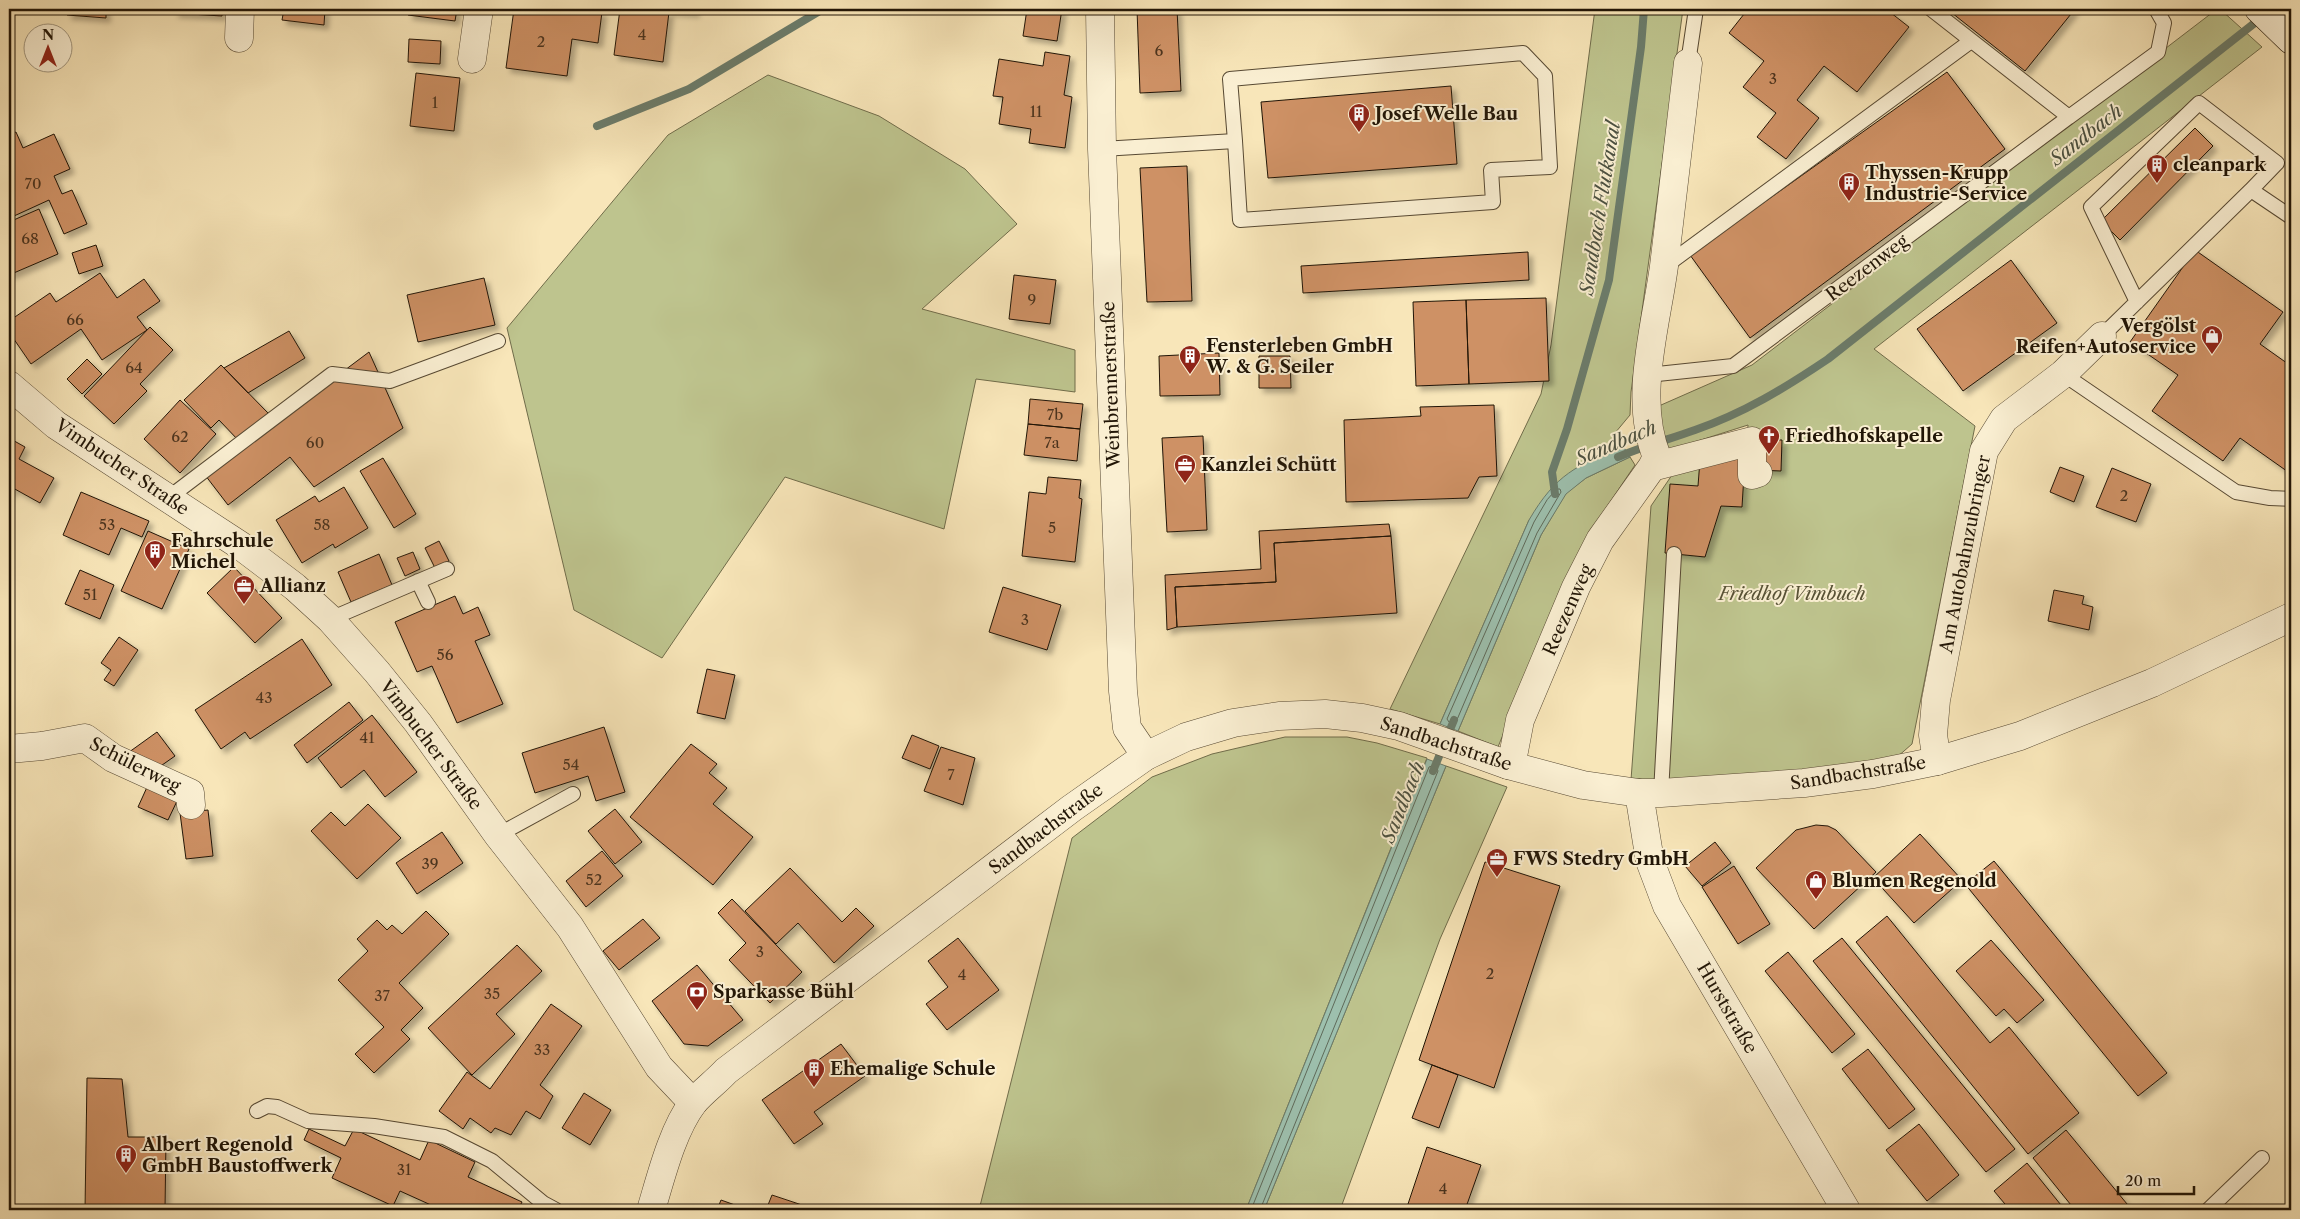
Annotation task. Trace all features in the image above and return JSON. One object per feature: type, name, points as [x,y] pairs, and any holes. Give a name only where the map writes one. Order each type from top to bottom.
[{"type":"street","points":[[239,38],[240,9]]},
{"type":"street","points":[[472,59],[479,9]]},
{"type":"street","name":"Weinbrennerstraße","points":[[1100,9],[1102,149],[1123,691],[1127,728],[1146,756]]},
{"type":"street","points":[[2259,9],[2291,40]]},
{"type":"street","points":[[1688,63],[1664,268],[1645,401],[1652,454],[1752,441],[1752,475],[1758,473]]},
{"type":"street","name":"Am Autobahnzubringer","points":[[1937,761],[1933,735],[1936,700],[1984,451],[2004,419],[2062,374],[2102,336]]},
{"type":"street","name":"Vimbucher Straße","points":[[9,385],[56,425],[241,546],[295,587],[330,619],[377,672],[418,724],[498,835],[570,927],[659,1068],[693,1103]]},
{"type":"street","name":"Reezenweg","points":[[1508,765],[1514,751],[1520,720],[1576,587],[1600,540],[1652,454]]},
{"type":"street","name":"Sandbachstraße","points":[[693,1103],[726,1071],[1072,808],[1146,756],[1186,737],[1233,723],[1279,716],[1325,714],[1362,718],[1400,726],[1480,756],[1583,785],[1650,793],[1804,783],[1873,774],[1937,761],[2020,736],[2152,683],[2291,617]]},
{"type":"street","name":"Schülerweg","points":[[9,749],[42,746],[85,738],[113,758],[190,793],[191,806]]},
{"type":"street","name":"Hurststraße","points":[[1650,793],[1650,861],[1667,906],[1846,1210]]},
{"type":"street","points":[[652,1210],[669,1154],[693,1103]]},
{"type":"lane","points":[[1688,63],[1696,9]]},
{"type":"lane","points":[[1931,9],[2069,118]]},
{"type":"lane","name":"Reezenweg","points":[[1648,375],[1733,366],[2158,52],[2164,23],[2156,9]]},
{"type":"lane","points":[[1664,268],[1971,41]]},
{"type":"lane","points":[[1523,53],[1545,76],[1550,167],[1491,170],[1493,202],[1240,220],[1235,141],[1230,79],[1523,53]]},
{"type":"lane","points":[[2102,336],[2277,163],[2199,102],[2091,207],[2136,302]]},
{"type":"lane","points":[[1102,149],[1235,141]]},
{"type":"lane","points":[[2251,190],[2291,217]]},
{"type":"lane","points":[[167,499],[332,374],[390,381],[498,341]]},
{"type":"lane","points":[[2062,374],[2236,492],[2270,498],[2291,499]]},
{"type":"lane","points":[[1650,793],[1674,554]]},
{"type":"lane","points":[[330,619],[447,569]]},
{"type":"lane","points":[[418,581],[428,602]]},
{"type":"lane","points":[[498,835],[573,794]]},
{"type":"lane","points":[[257,1111],[267,1106],[277,1107],[308,1121],[374,1126],[444,1137],[492,1161],[543,1203],[556,1210]]},
{"type":"lane","points":[[2208,1210],[2262,1158]]},
{"type":"green space","points":[[1595,9],[1683,9],[1631,392],[1630,415],[1615,433],[1623,446],[1582,464],[1529,520],[1440,724],[1390,709],[1541,394],[1551,345]]},
{"type":"green space","name":"Friedhof Vimbuch","points":[[2217,9],[2220,9],[2262,47],[1874,349],[1975,426],[1912,744],[1896,758],[1782,780],[1631,780],[1651,506],[1672,475],[1747,454],[1748,425],[1663,452],[1652,409],[1752,365]]},
{"type":"green space","points":[[768,75],[879,116],[965,169],[1017,224],[922,309],[1075,350],[1075,392],[976,379],[944,529],[785,477],[662,658],[574,610],[507,328],[668,135]]},
{"type":"green space","points":[[1630,457],[1635,465],[1602,514],[1548,623],[1498,747],[1458,731],[1541,535],[1566,493],[1586,478]]},
{"type":"green space","points":[[1285,737],[1347,737],[1377,743],[1427,758],[1246,1210],[979,1210],[1072,838],[1152,777],[1212,754]]},
{"type":"green space","points":[[1446,766],[1507,787],[1440,939],[1340,1210],[1264,1210]]},
{"type":"water","points":[[1623,446],[1630,457],[1586,478],[1566,494],[1541,535],[1458,731],[1440,724],[1529,520],[1539,504],[1548,492],[1568,473]]},
{"type":"water","points":[[1427,759],[1446,766],[1264,1210],[1246,1210]]},
{"type":"building","points":[[68,9],[106,9],[106,18],[67,15]]},
{"type":"building","points":[[175,9],[222,9],[222,16],[174,13]]},
{"type":"building","points":[[284,9],[325,9],[324,25],[282,20]]},
{"type":"building","points":[[409,9],[457,9],[455,21],[408,15]]},
{"type":"building","points":[[514,9],[579,9],[602,12],[598,43],[572,39],[567,76],[506,68]]},
{"type":"building","points":[[620,9],[669,12],[663,62],[614,55]]},
{"type":"building","points":[[668,9],[695,9],[695,13],[668,11]]},
{"type":"building","points":[[1027,9],[1062,9],[1057,41],[1023,36]]},
{"type":"building","points":[[1137,9],[1177,9],[1181,91],[1140,93]]},
{"type":"building","points":[[1748,9],[1886,9],[1909,27],[1857,92],[1824,66],[1797,100],[1819,118],[1786,159],[1757,137],[1776,113],[1743,87],[1764,61],[1729,33]]},
{"type":"building","points":[[1947,9],[2075,9],[2025,71]]},
{"type":"building","points":[[409,39],[441,41],[440,64],[408,62]]},
{"type":"building","points":[[1045,52],[1070,56],[1064,95],[1072,97],[1065,148],[1029,143],[1031,129],[999,124],[1003,97],[993,96],[999,59],[1043,66]]},
{"type":"building","name":"Thyssen-Krupp Industrie-Service","points":[[1947,72],[2005,149],[1750,338],[1690,255]]},
{"type":"building","points":[[416,73],[460,78],[454,131],[410,126]]},
{"type":"building","name":"Josef Welle Bau","points":[[1451,86],[1457,164],[1268,178],[1261,102]]},
{"type":"building","name":"cleanpark","points":[[2195,128],[2213,146],[2120,240],[2101,221]]},
{"type":"building","points":[[16,132],[23,148],[54,134],[70,169],[54,176],[62,194],[72,190],[87,224],[64,234],[49,200],[14,216],[9,204],[9,135]]},
{"type":"building","points":[[1187,166],[1192,301],[1147,302],[1140,168]]},
{"type":"building","points":[[39,209],[58,254],[9,275],[9,222]]},
{"type":"building","points":[[96,245],[103,266],[79,274],[72,253]]},
{"type":"building","name":"Vergölst Reifen+Autoservice","points":[[2195,250],[2283,312],[2260,344],[2291,366],[2291,474],[2240,438],[2223,461],[2152,411],[2178,375],[2130,342]]},
{"type":"building","points":[[1528,252],[1529,280],[1303,293],[1301,266]]},
{"type":"building","points":[[2011,260],[2057,323],[1963,391],[1917,329]]},
{"type":"building","points":[[100,273],[117,298],[144,279],[160,301],[137,317],[147,330],[102,360],[81,329],[31,364],[9,332],[9,321],[50,293],[56,302]]},
{"type":"building","points":[[1014,275],[1056,280],[1050,324],[1009,319]]},
{"type":"building","points":[[484,278],[495,325],[418,342],[407,295]]},
{"type":"building","points":[[1546,298],[1549,381],[1469,384],[1466,300]]},
{"type":"building","points":[[1466,300],[1469,384],[1416,386],[1413,302]]},
{"type":"building","points":[[150,327],[173,350],[140,384],[147,391],[114,424],[84,396]]},
{"type":"building","points":[[289,331],[305,358],[248,393],[224,368]]},
{"type":"building","points":[[369,352],[403,428],[314,487],[290,457],[228,505],[205,475]]},
{"type":"building","name":"Fensterleben GmbH W. & G. Seiler","points":[[1219,353],[1220,395],[1160,396],[1159,356]]},
{"type":"building","points":[[1259,356],[1290,356],[1291,388],[1259,388]]},
{"type":"building","points":[[87,359],[102,374],[82,394],[67,379]]},
{"type":"building","points":[[221,365],[268,413],[239,441],[219,420],[211,428],[184,400]]},
{"type":"building","points":[[1030,399],[1083,404],[1080,429],[1028,424]]},
{"type":"building","points":[[180,400],[216,434],[180,473],[144,439]]},
{"type":"building","points":[[1494,405],[1497,476],[1479,477],[1468,498],[1346,502],[1344,420],[1421,416],[1420,407]]},
{"type":"building","points":[[1028,424],[1080,429],[1077,461],[1024,455]]},
{"type":"building","name":"Kanzlei Schütt","points":[[1203,436],[1207,530],[1167,532],[1162,438]]},
{"type":"building","points":[[9,438],[25,447],[19,459],[54,478],[40,503],[13,488],[9,496]]},
{"type":"building","name":"Friedhofskapelle","points":[[1756,440],[1782,440],[1781,471],[1756,470]]},
{"type":"building","points":[[383,458],[416,514],[394,528],[360,471]]},
{"type":"building","points":[[1745,458],[1742,507],[1721,506],[1705,557],[1665,553],[1670,484],[1698,486],[1700,460]]},
{"type":"building","points":[[2060,467],[2084,476],[2074,502],[2050,492]]},
{"type":"building","points":[[2112,468],[2151,484],[2136,522],[2096,507]]},
{"type":"building","points":[[1048,477],[1081,480],[1079,498],[1082,499],[1075,562],[1022,556],[1029,492],[1046,494]]},
{"type":"building","points":[[344,487],[368,528],[335,548],[333,544],[302,563],[276,520],[315,496],[319,502]]},
{"type":"building","points":[[81,492],[149,521],[142,537],[121,528],[109,555],[63,535]]},
{"type":"building","points":[[1389,524],[1391,536],[1274,543],[1276,582],[1175,587],[1177,627],[1167,630],[1165,575],[1261,569],[1259,531]]},
{"type":"building","name":"Fahrschule Michel","points":[[148,531],[189,549],[162,609],[121,591]]},
{"type":"building","points":[[1391,536],[1397,613],[1177,627],[1175,587],[1276,582],[1274,543]]},
{"type":"building","points":[[439,541],[449,561],[435,568],[425,548]]},
{"type":"building","points":[[413,552],[420,569],[405,576],[397,558]]},
{"type":"building","points":[[379,554],[392,585],[351,602],[338,572]]},
{"type":"building","name":"Allianz","points":[[234,567],[282,618],[255,643],[207,593]]},
{"type":"building","points":[[80,570],[114,585],[100,619],[65,604]]},
{"type":"building","points":[[1003,587],[1061,605],[1047,650],[989,632]]},
{"type":"building","points":[[2054,590],[2084,596],[2082,604],[2093,607],[2089,630],[2048,621]]},
{"type":"building","points":[[455,596],[463,614],[478,607],[490,635],[475,641],[503,704],[457,723],[432,666],[417,672],[395,622]]},
{"type":"building","points":[[119,637],[138,650],[114,686],[104,680],[111,670],[101,663]]},
{"type":"building","points":[[302,639],[332,685],[250,739],[245,732],[221,749],[195,710]]},
{"type":"building","points":[[707,669],[735,675],[725,719],[697,713]]},
{"type":"building","points":[[349,702],[363,720],[307,763],[294,745]]},
{"type":"building","points":[[372,715],[417,772],[385,797],[364,770],[341,788],[318,758]]},
{"type":"building","points":[[604,727],[625,792],[596,801],[588,776],[535,793],[522,753]]},
{"type":"building","points":[[157,732],[175,756],[155,770],[125,755]]},
{"type":"building","points":[[912,735],[939,746],[930,769],[902,758]]},
{"type":"building","points":[[691,744],[717,764],[709,773],[727,788],[713,804],[753,837],[713,885],[630,817]]},
{"type":"building","points":[[941,747],[975,758],[963,805],[924,791]]},
{"type":"building","points":[[148,785],[178,799],[168,820],[138,807]]},
{"type":"building","points":[[368,804],[401,838],[357,879],[311,831],[331,812],[345,826]]},
{"type":"building","points":[[615,809],[642,842],[615,864],[588,831]]},
{"type":"building","points":[[208,810],[213,856],[186,859],[180,813]]},
{"type":"building","name":"Blumen Regenold","points":[[1816,825],[1828,826],[1836,830],[1876,872],[1814,929],[1756,868],[1796,830]]},
{"type":"building","points":[[442,832],[463,863],[417,894],[396,863]]},
{"type":"building","points":[[1920,834],[1962,880],[1914,923],[1873,878]]},
{"type":"building","points":[[1715,842],[1731,863],[1702,886],[1685,866]]},
{"type":"building","points":[[602,851],[623,876],[586,907],[566,881]]},
{"type":"building","points":[[1994,861],[2167,1073],[2138,1096],[1965,884]]},
{"type":"building","points":[[1485,862],[1560,886],[1494,1088],[1419,1060]]},
{"type":"building","points":[[1734,866],[1770,924],[1738,944],[1702,887]]},
{"type":"building","points":[[790,868],[842,922],[856,908],[874,926],[834,963],[798,923],[776,944],[745,911]]},
{"type":"building","points":[[732,899],[802,972],[770,1003],[729,960],[746,943],[718,913]]},
{"type":"building","points":[[426,911],[449,934],[399,983],[423,1008],[401,1030],[410,1039],[374,1073],[355,1054],[384,1027],[338,980],[368,951],[357,939],[377,920],[387,930],[392,925],[402,934]]},
{"type":"building","points":[[1887,916],[1990,1043],[2009,1027],[2079,1113],[2028,1154],[1856,942]]},
{"type":"building","points":[[643,919],[660,938],[619,970],[603,951]]},
{"type":"building","points":[[958,938],[999,990],[947,1030],[926,1004],[948,987],[928,961]]},
{"type":"building","points":[[1842,938],[2015,1149],[1986,1172],[1813,961]]},
{"type":"building","points":[[1991,940],[2044,1000],[2017,1023],[2004,1009],[1996,1016],[1956,971]]},
{"type":"building","points":[[517,945],[542,971],[496,1014],[515,1034],[472,1075],[428,1028]]},
{"type":"building","points":[[1788,952],[1855,1034],[1832,1053],[1765,971]]},
{"type":"building","name":"Sparkasse Bühl","points":[[697,965],[743,1020],[708,1046],[684,1044],[652,1001]]},
{"type":"building","points":[[551,1004],[582,1026],[540,1085],[553,1096],[540,1119],[526,1111],[511,1135],[495,1128],[491,1133],[470,1118],[463,1129],[439,1111],[467,1072],[490,1089]]},
{"type":"building","name":"Ehemalige Schule","points":[[841,1044],[865,1076],[814,1112],[823,1124],[794,1144],[762,1100]]},
{"type":"building","points":[[1868,1049],[1915,1109],[1889,1129],[1842,1069]]},
{"type":"building","points":[[1432,1065],[1458,1075],[1439,1128],[1412,1118]]},
{"type":"building","name":"Albert Regenold GmbH Baustoffwerk","points":[[87,1078],[122,1079],[128,1137],[166,1137],[165,1210],[85,1210]]},
{"type":"building","points":[[584,1093],[611,1110],[590,1145],[562,1128]]},
{"type":"building","points":[[1919,1124],[1959,1175],[1927,1201],[1886,1150]]},
{"type":"building","points":[[309,1129],[345,1146],[354,1129],[420,1160],[429,1140],[475,1162],[468,1177],[522,1202],[518,1210],[442,1210],[400,1191],[393,1206],[332,1178],[341,1158],[304,1140]]},
{"type":"building","points":[[2066,1130],[2132,1210],[2075,1210],[2033,1158]]},
{"type":"building","points":[[1427,1147],[1481,1165],[1465,1210],[1406,1210]]},
{"type":"building","points":[[2027,1163],[2065,1210],[2010,1210],[1994,1191]]},
{"type":"building","points":[[772,1195],[817,1210],[766,1210]]},
{"type":"building","points":[[721,1200],[749,1210],[717,1210]]},
{"type":"waterway","points":[[597,126],[689,89],[823,9]]},
{"type":"waterway","name":"Sandbach Flutkanal","points":[[1555,494],[1552,472],[1567,429],[1609,280],[1641,47],[1644,9]]},
{"type":"waterway","name":"Sandbach","points":[[1618,457],[1730,416],[1780,390],[1828,359],[2261,18]]},
{"type":"waterway","name":"Sandbach","points":[[1433,771],[1454,720]]},
{"type":"place","name":"Josef Welle Bau","points":[[1359,133]]},
{"type":"place","name":"cleanpark","points":[[2157,184]]},
{"type":"place","name":"Thyssen-Krupp Industrie-Service","points":[[1849,202]]},
{"type":"place","name":"Vergölst Reifen+Autoservice","points":[[2212,355]]},
{"type":"place","name":"Fensterleben GmbH W. & G. Seiler","points":[[1190,375]]},
{"type":"place","name":"Friedhofskapelle","points":[[1769,455]]},
{"type":"place","name":"Kanzlei Schütt","points":[[1185,484]]},
{"type":"place","name":"Fahrschule Michel","points":[[155,570]]},
{"type":"place","name":"Allianz","points":[[244,605]]},
{"type":"place","name":"FWS Stedry GmbH","points":[[1497,878]]},
{"type":"place","name":"Blumen Regenold","points":[[1816,900]]},
{"type":"place","name":"Sparkasse Bühl","points":[[697,1011]]},
{"type":"place","name":"Ehemalige Schule","points":[[814,1088]]},
{"type":"place","name":"Albert Regenold GmbH Baustoffwerk","points":[[126,1174]]}]
